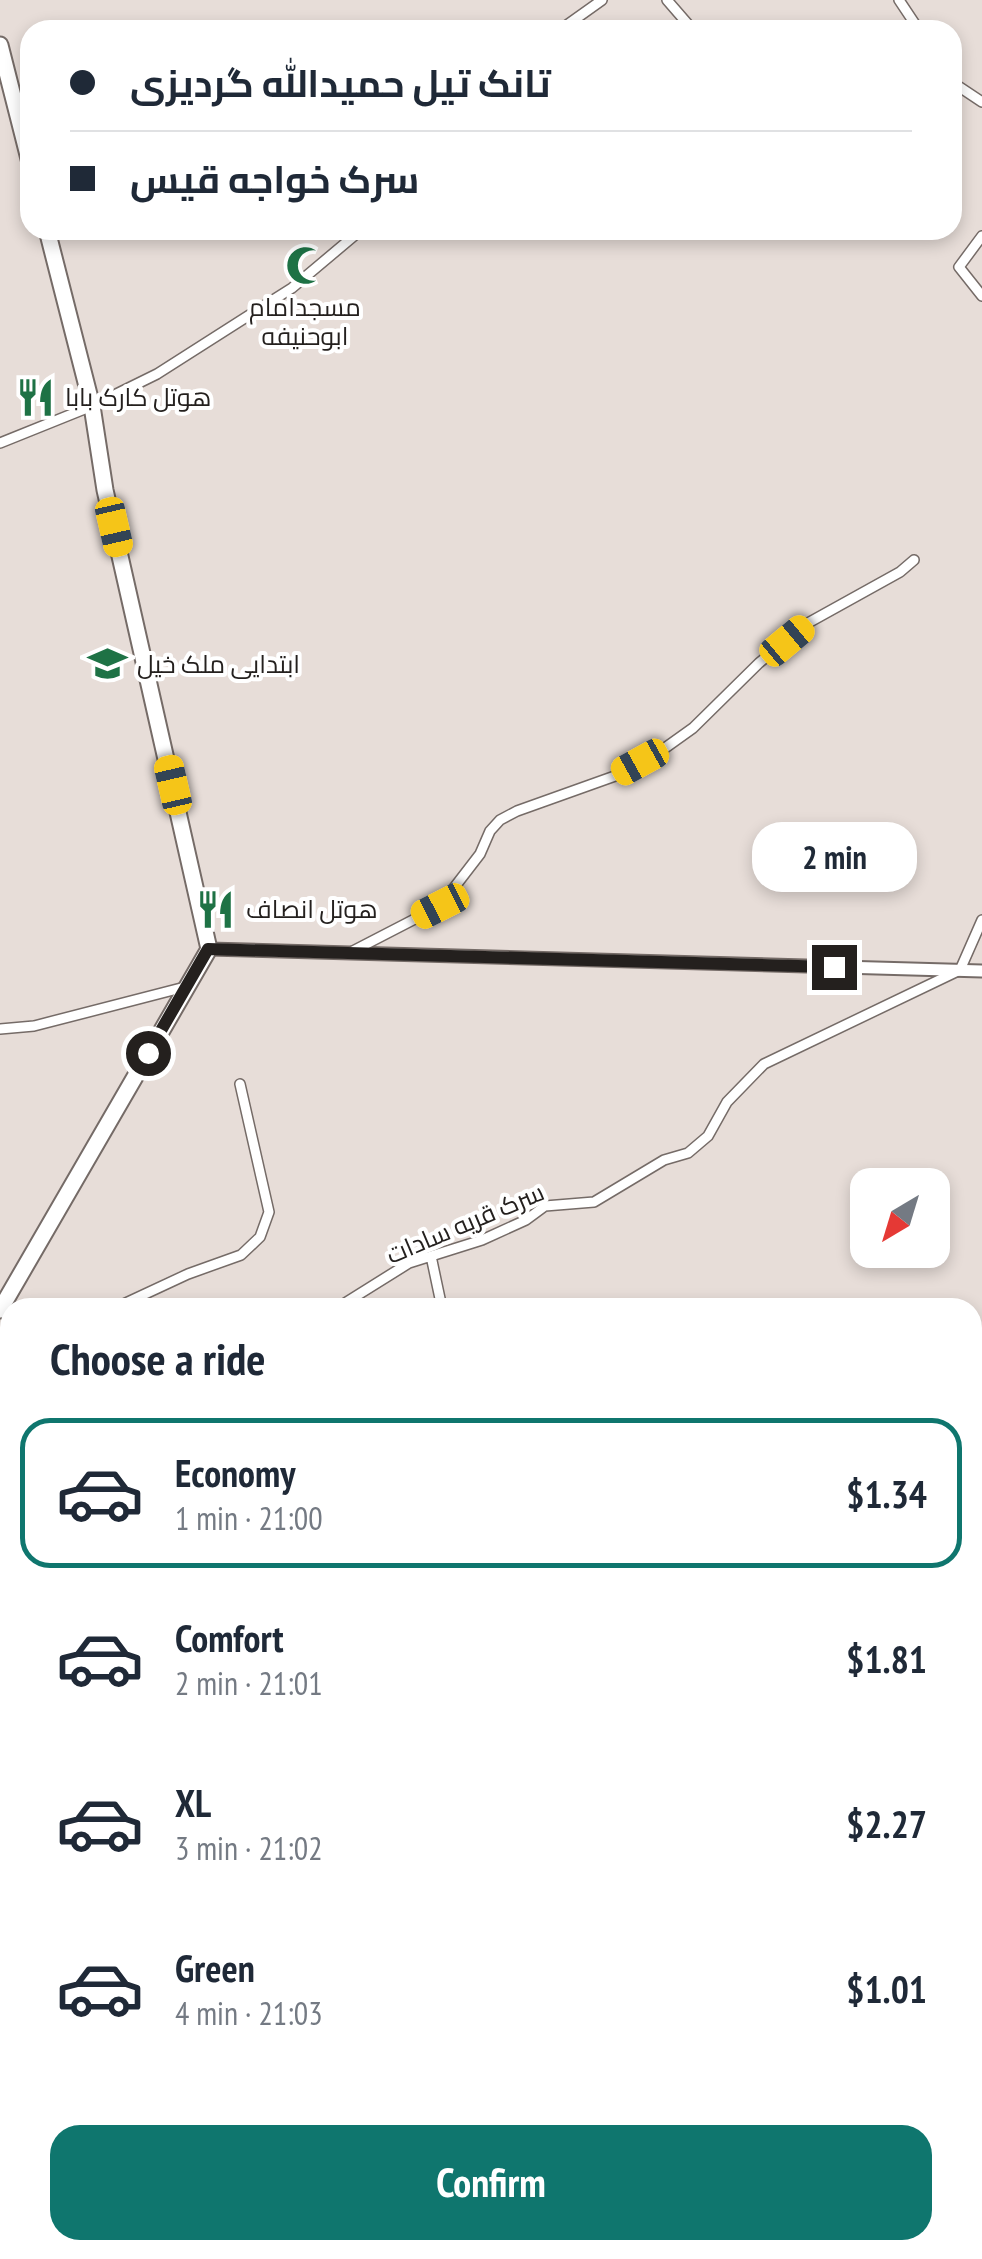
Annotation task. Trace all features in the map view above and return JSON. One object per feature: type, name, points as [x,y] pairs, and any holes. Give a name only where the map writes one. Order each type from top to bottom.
[{"type":"highway","points":[[0,45],[6,93],[20,134]]},
{"type":"highway","points":[[7,1298],[208,949],[106,490],[92,406],[50,240]]},
{"type":"street","points":[[574,20],[602,0]]},
{"type":"street","points":[[667,0],[684,20]]},
{"type":"street","points":[[982,236],[959,267],[982,296]]},
{"type":"street","points":[[0,443],[92,406],[157,374],[292,288],[348,240]]},
{"type":"street","points":[[349,953],[440,906],[480,854],[490,831],[500,820],[517,810],[615,776],[665,748],[693,728],[759,662],[808,624],[900,572],[914,560]]},
{"type":"street","points":[[960,970],[982,920]]},
{"type":"street","points":[[208,949],[982,971]]},
{"type":"street","name":"سرک قریه سادات","points":[[353,1298],[409,1262],[482,1240],[526,1220],[545,1206],[594,1202],[664,1160],[688,1153],[708,1136],[727,1102],[764,1064],[960,970]]},
{"type":"street","points":[[0,1029],[34,1026],[185,987]]},
{"type":"street","points":[[136,1298],[241,1255],[260,1237],[269,1212],[240,1084]]},
{"type":"street","points":[[431,1256],[440,1298]]},
{"type":"place","name":"مسجدامام ابوحنیفه","points":[[305,266]]},
{"type":"place","name":"هوتل کارک بابا","points":[[35,397]]},
{"type":"place","name":"ابتدایی ملک خیل","points":[[107,664]]},
{"type":"place","name":"هوتل انصاف","points":[[216,909]]},
{"type":"route","points":[[148,1053],[208,949],[834,967]]}]
